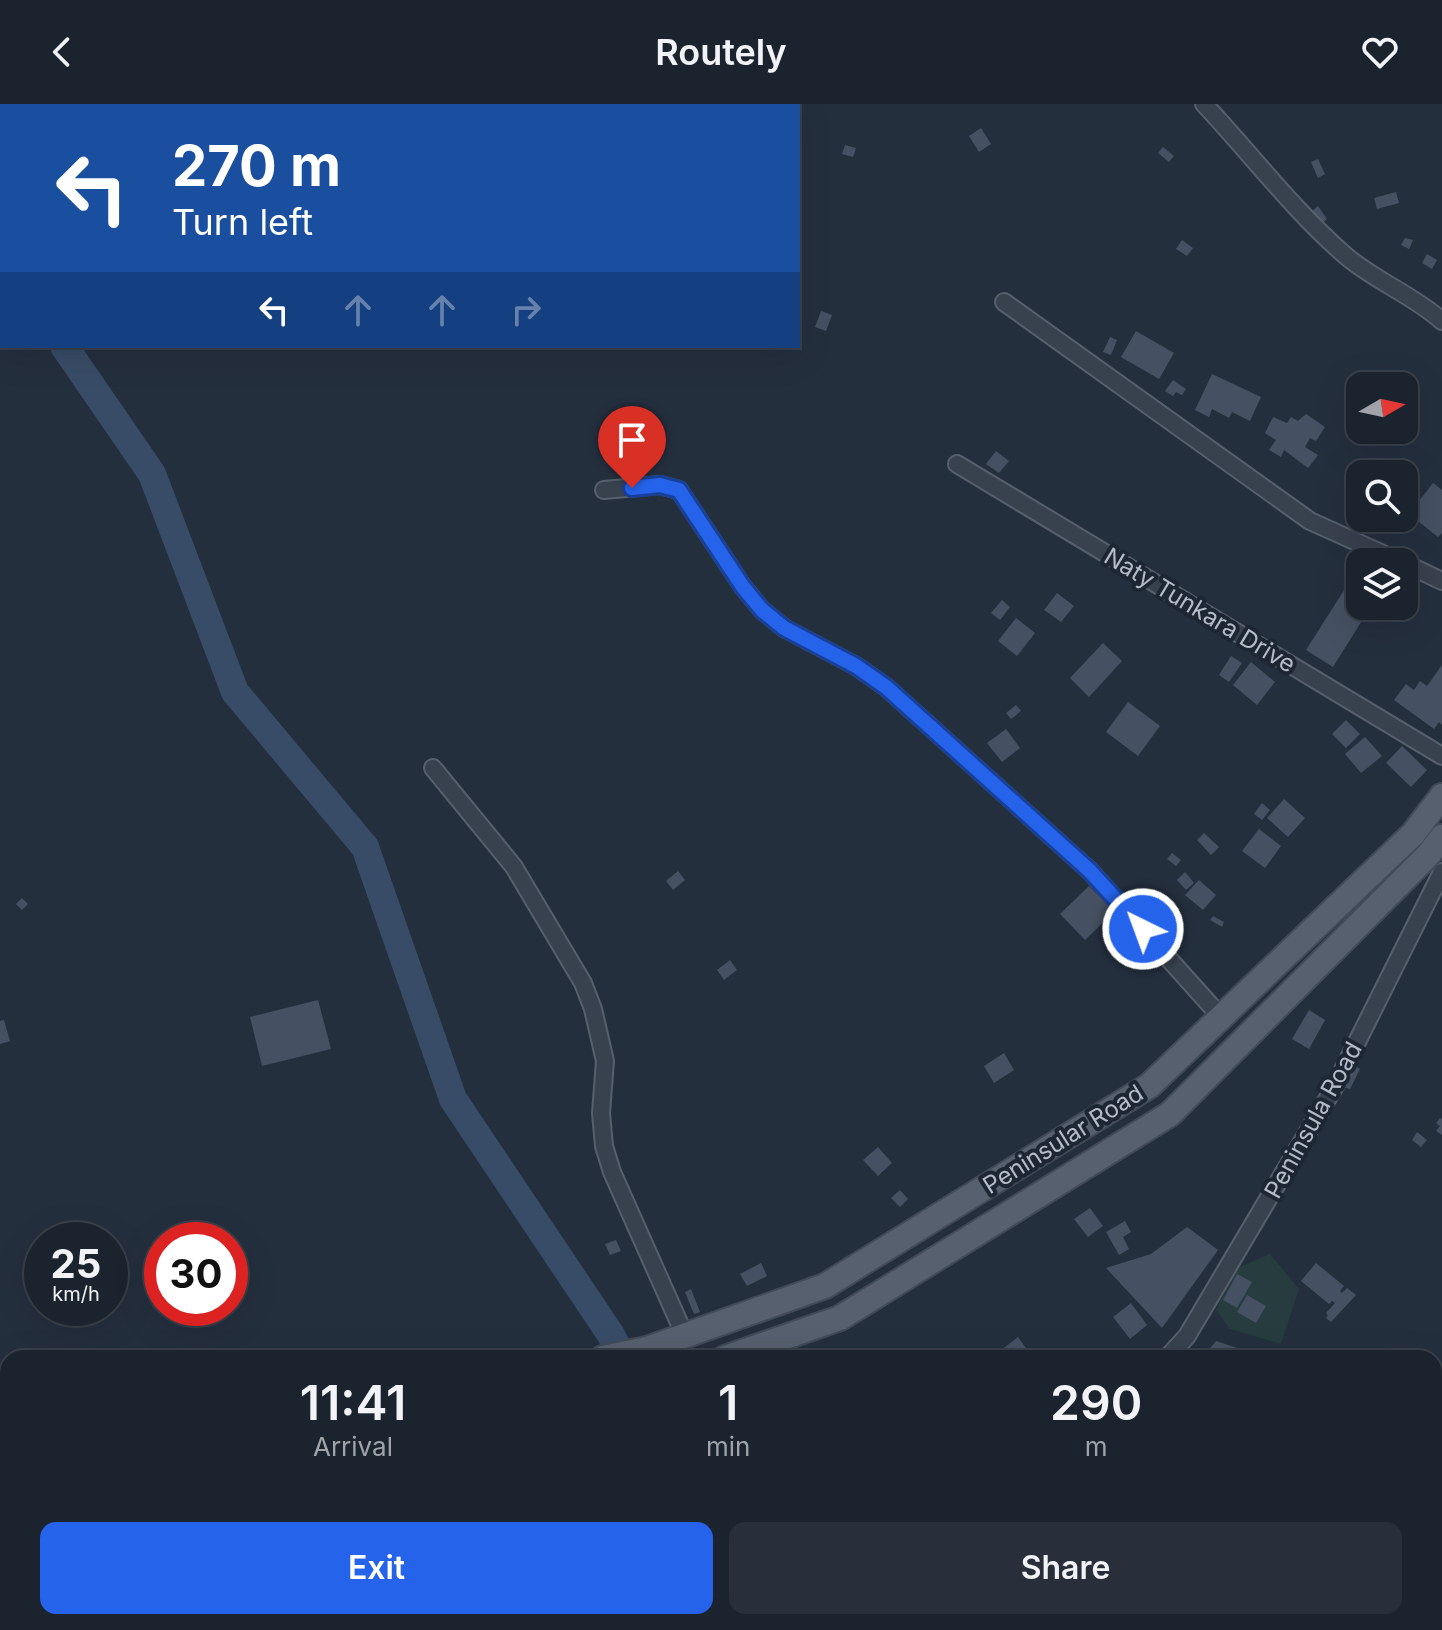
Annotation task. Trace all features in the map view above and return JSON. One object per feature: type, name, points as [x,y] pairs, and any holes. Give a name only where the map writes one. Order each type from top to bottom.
[{"type":"main road","name":"Peninsular Road","points":[[642,1350],[825,1286],[1149,1086],[1413,834],[1442,796]]},
{"type":"main road","name":"Peninsular Road","points":[[748,1350],[840,1318],[1170,1114],[1429,854],[1442,837]]},
{"type":"street","points":[[1204,104],[1324,237],[1350,259],[1412,297],[1442,321]]},
{"type":"street","points":[[1004,302],[1310,521],[1369,548]]},
{"type":"street","name":"Naty Tunkara Drive","points":[[957,464],[1442,756]]},
{"type":"street","points":[[604,490],[660,485],[679,490],[743,587],[762,610],[784,628],[856,666],[886,687],[1090,871],[1221,1017]]},
{"type":"street","points":[[1418,570],[1442,581]]},
{"type":"street","points":[[433,768],[514,867],[583,983],[593,1009],[605,1061],[602,1127],[612,1172],[685,1336]]},
{"type":"street","name":"Peninsula Road","points":[[1174,1350],[1187,1336],[1335,1086],[1442,872]]},
{"type":"green space","points":[[1270,1254],[1299,1289],[1281,1344],[1230,1329],[1216,1310],[1235,1269]]},
{"type":"building","points":[[981,128],[991,144],[979,152],[969,136]]},
{"type":"building","points":[[845,145],[856,148],[853,157],[842,154]]},
{"type":"building","points":[[1163,147],[1174,156],[1169,162],[1158,153]]},
{"type":"building","points":[[1318,159],[1325,174],[1318,178],[1311,162]]},
{"type":"building","points":[[1396,192],[1399,203],[1377,209],[1374,198]]},
{"type":"building","points":[[1318,206],[1327,219],[1319,225],[1311,212]]},
{"type":"building","points":[[1405,238],[1413,240],[1409,249],[1401,245]]},
{"type":"building","points":[[1182,240],[1193,248],[1187,256],[1176,249]]},
{"type":"building","points":[[1427,254],[1437,260],[1432,269],[1422,263]]},
{"type":"building","points":[[821,311],[832,315],[826,331],[815,327]]},
{"type":"building","points":[[1136,331],[1174,353],[1159,379],[1121,357]]},
{"type":"building","points":[[1110,337],[1117,340],[1111,355],[1103,352]]},
{"type":"building","points":[[1212,374],[1261,397],[1250,421],[1232,412],[1229,418],[1212,409],[1209,417],[1195,410]]},
{"type":"building","points":[[1173,380],[1186,389],[1182,395],[1176,392],[1173,396],[1165,391]]},
{"type":"building","points":[[1306,414],[1325,427],[1316,441],[1310,438],[1305,447],[1318,455],[1308,468],[1284,450],[1281,457],[1269,450],[1276,440],[1265,433],[1273,417],[1287,423],[1291,417],[1298,421]]},
{"type":"building","points":[[996,451],[1009,461],[999,473],[986,464]]},
{"type":"building","points":[[1433,483],[1442,490],[1442,533],[1438,537],[1418,521],[1418,502]]},
{"type":"building","points":[[1346,587],[1346,620],[1362,620],[1333,667],[1306,650]]},
{"type":"building","points":[[1057,593],[1074,606],[1061,622],[1044,610]]},
{"type":"building","points":[[1002,600],[1010,607],[1000,620],[991,613]]},
{"type":"building","points":[[1016,618],[1035,633],[1017,656],[998,641]]},
{"type":"building","points":[[1103,643],[1122,661],[1089,697],[1070,678]]},
{"type":"building","points":[[1231,656],[1242,663],[1229,682],[1219,675]]},
{"type":"building","points":[[1251,662],[1275,682],[1257,705],[1233,685]]},
{"type":"building","points":[[1442,665],[1442,725],[1439,722],[1434,729],[1394,700],[1406,684],[1414,690],[1420,681],[1427,686]]},
{"type":"building","points":[[1128,702],[1160,726],[1138,756],[1106,732]]},
{"type":"building","points":[[1016,705],[1021,711],[1011,719],[1006,713]]},
{"type":"building","points":[[1346,720],[1360,734],[1346,748],[1332,734]]},
{"type":"building","points":[[1006,729],[1020,748],[1002,762],[987,743]]},
{"type":"building","points":[[1365,737],[1382,756],[1361,773],[1345,754]]},
{"type":"building","points":[[1402,746],[1427,770],[1411,787],[1386,763]]},
{"type":"building","points":[[1284,799],[1305,818],[1288,837],[1267,818]]},
{"type":"building","points":[[1262,803],[1270,810],[1262,820],[1254,814]]},
{"type":"building","points":[[1259,829],[1281,846],[1265,868],[1242,851]]},
{"type":"building","points":[[1204,833],[1219,847],[1211,855],[1197,840]]},
{"type":"building","points":[[1172,853],[1181,860],[1176,866],[1167,859]]},
{"type":"building","points":[[678,871],[685,880],[673,890],[666,881]]},
{"type":"building","points":[[1185,872],[1194,883],[1186,890],[1177,880]]},
{"type":"building","points":[[1199,880],[1216,895],[1203,910],[1185,895]]},
{"type":"building","points":[[1089,886],[1114,912],[1085,940],[1060,914]]},
{"type":"building","points":[[22,898],[28,904],[22,910],[16,904]]},
{"type":"building","points":[[1213,916],[1224,922],[1222,927],[1210,920]]},
{"type":"building","points":[[730,960],[737,970],[724,980],[717,970]]},
{"type":"building","points":[[318,1000],[331,1049],[262,1066],[250,1017]]},
{"type":"building","points":[[1309,1010],[1325,1020],[1309,1049],[1292,1039]]},
{"type":"building","points":[[4,1020],[10,1041],[0,1044],[0,1021]]},
{"type":"building","points":[[1004,1053],[1014,1070],[994,1083],[984,1066]]},
{"type":"building","points":[[1350,1063],[1360,1069],[1350,1089],[1337,1085]]},
{"type":"building","points":[[1442,1119],[1442,1135],[1436,1131]]},
{"type":"building","points":[[1417,1132],[1427,1140],[1421,1147],[1412,1140]]},
{"type":"building","points":[[878,1147],[892,1163],[878,1176],[863,1160]]},
{"type":"building","points":[[900,1190],[908,1199],[900,1207],[891,1198]]},
{"type":"building","points":[[1090,1208],[1103,1226],[1088,1237],[1074,1219]]},
{"type":"building","points":[[1125,1221],[1131,1232],[1123,1237],[1129,1249],[1119,1255],[1106,1232]]},
{"type":"building","points":[[1187,1227],[1218,1250],[1162,1328],[1106,1268],[1151,1254]]},
{"type":"building","points":[[616,1240],[621,1251],[610,1255],[605,1244]]},
{"type":"building","points":[[761,1263],[767,1276],[747,1286],[740,1274]]},
{"type":"building","points":[[1316,1263],[1344,1286],[1340,1291],[1342,1293],[1347,1288],[1356,1295],[1331,1322],[1326,1318],[1326,1313],[1335,1303],[1332,1301],[1329,1304],[1301,1281]]},
{"type":"building","points":[[1237,1274],[1252,1282],[1237,1308],[1223,1300]]},
{"type":"building","points":[[691,1289],[700,1312],[694,1314],[685,1292]]},
{"type":"building","points":[[1247,1295],[1266,1306],[1256,1323],[1237,1312]]},
{"type":"building","points":[[1131,1303],[1147,1325],[1130,1339],[1113,1317]]},
{"type":"building","points":[[1018,1337],[1027,1350],[1001,1350]]},
{"type":"building","points":[[1216,1341],[1244,1350],[1209,1350]]},
{"type":"waterway","points":[[65,348],[152,474],[235,692],[365,847],[453,1099],[619,1350]]},
{"type":"route","points":[[632,488],[660,485],[679,490],[743,587],[762,610],[784,628],[856,666],[886,687],[1090,871],[1143,929]]}]
